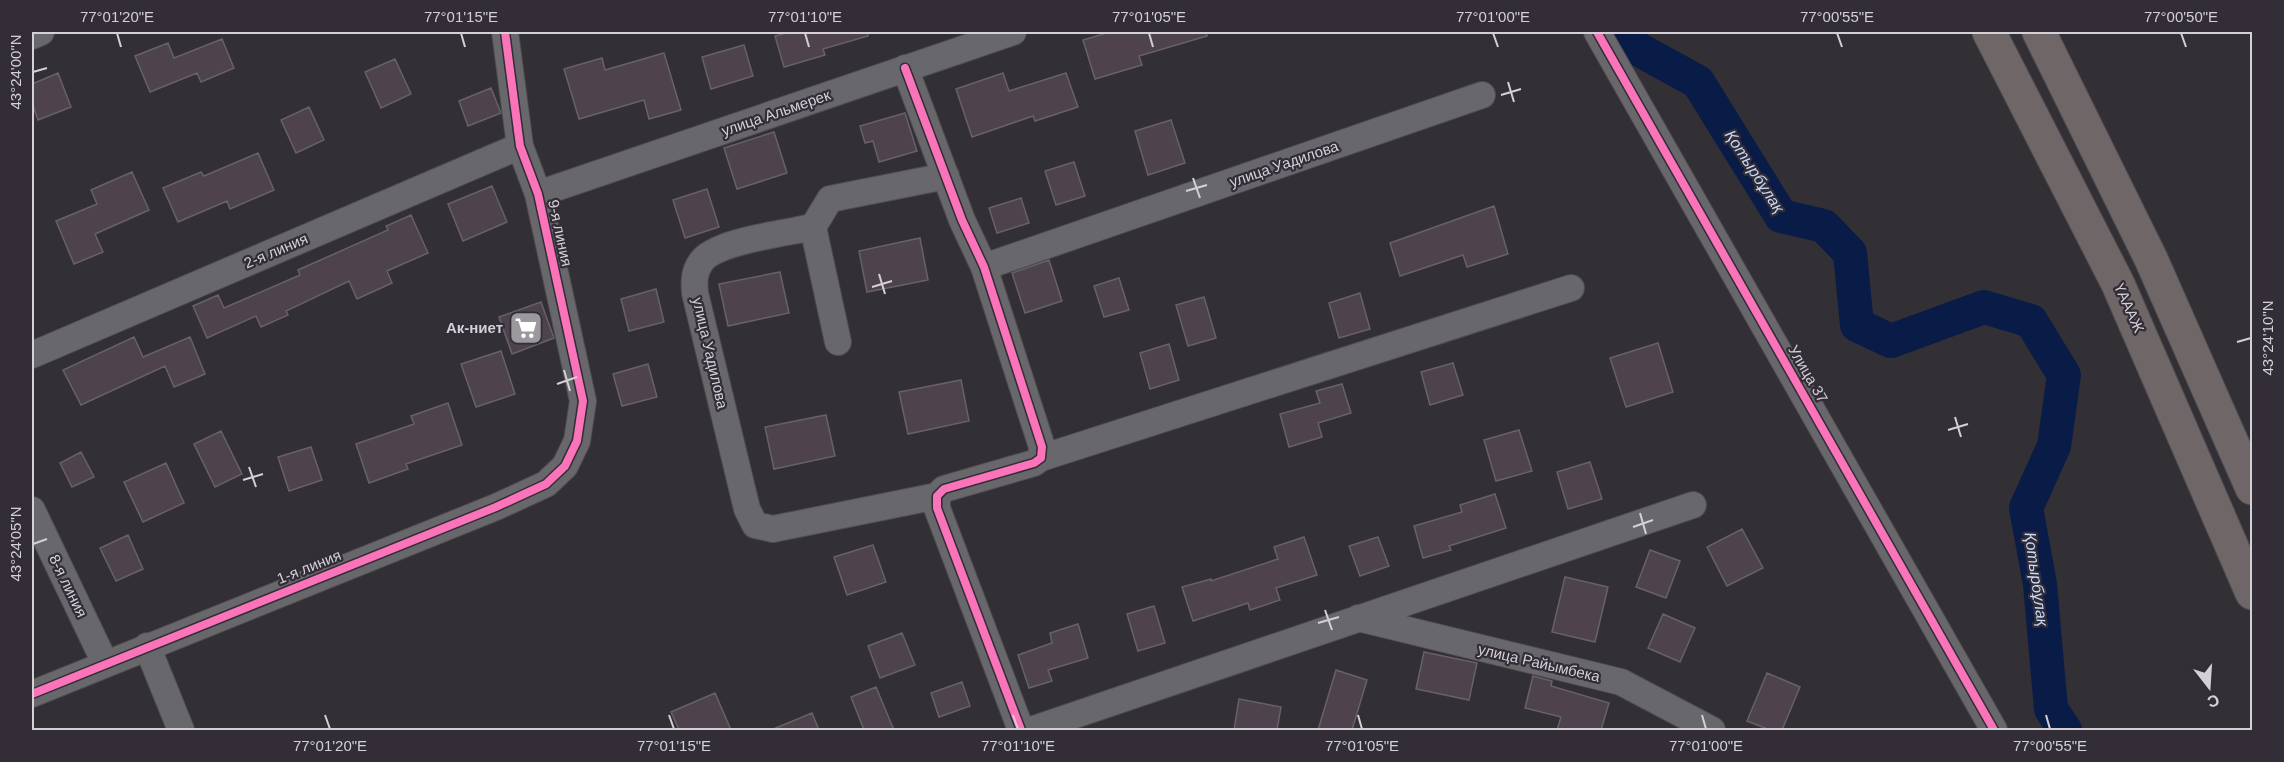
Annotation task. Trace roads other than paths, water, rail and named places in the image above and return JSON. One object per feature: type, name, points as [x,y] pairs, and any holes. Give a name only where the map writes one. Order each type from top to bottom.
[{"type":"highway","name":"ҮАААЖ","points":[[1989,32],[2118,284],[2253,593]]},
{"type":"highway","points":[[2039,32],[2151,259],[2253,488]]},
{"type":"street","points":[[32,36],[41,32]]},
{"type":"street","name":"9-я линия","points":[[505,32],[520,146],[538,194],[583,401],[577,441]]},
{"type":"street","name":"улица Альмерек","points":[[538,194],[1013,32]]},
{"type":"street","name":"Улица 37","points":[[1597,32],[1994,730]]},
{"type":"street","points":[[905,68],[984,267],[1042,447],[1041,458]]},
{"type":"street","name":"улица Уадилова","points":[[984,267],[1482,95]]},
{"type":"street","name":"2-я линия","points":[[32,355],[520,146]]},
{"type":"street","points":[[838,342],[813,227],[830,199],[946,176]]},
{"type":"street","name":"улица Уадилова","points":[[813,227],[717,249],[702,260],[694,276],[695,293],[747,509],[755,525],[773,529],[937,496]]},
{"type":"street","points":[[1021,730],[937,508],[937,496],[944,489],[1025,467],[1041,458],[1571,288]]},
{"type":"street","name":"1-я линия","points":[[32,694],[496,507],[546,484],[565,466],[577,441]]},
{"type":"street","points":[[1031,730],[1693,505]]},
{"type":"street","name":"8-я линия","points":[[32,510],[105,663]]},
{"type":"street","name":"улица Райымбека","points":[[1358,618],[1621,682],[1712,730]]},
{"type":"street","points":[[147,646],[181,730]]},
{"type":"waterway","name":"Қотырбұлақ","points":[[1607,32],[1698,82],[1781,216],[1824,226],[1850,253],[1857,325],[1891,341],[1984,307],[2031,321],[2064,375],[2054,446],[2026,508],[2040,584],[2051,709],[2065,730]]},
{"type":"place","name":"Ак-ниет","points":[[526,328]]}]
